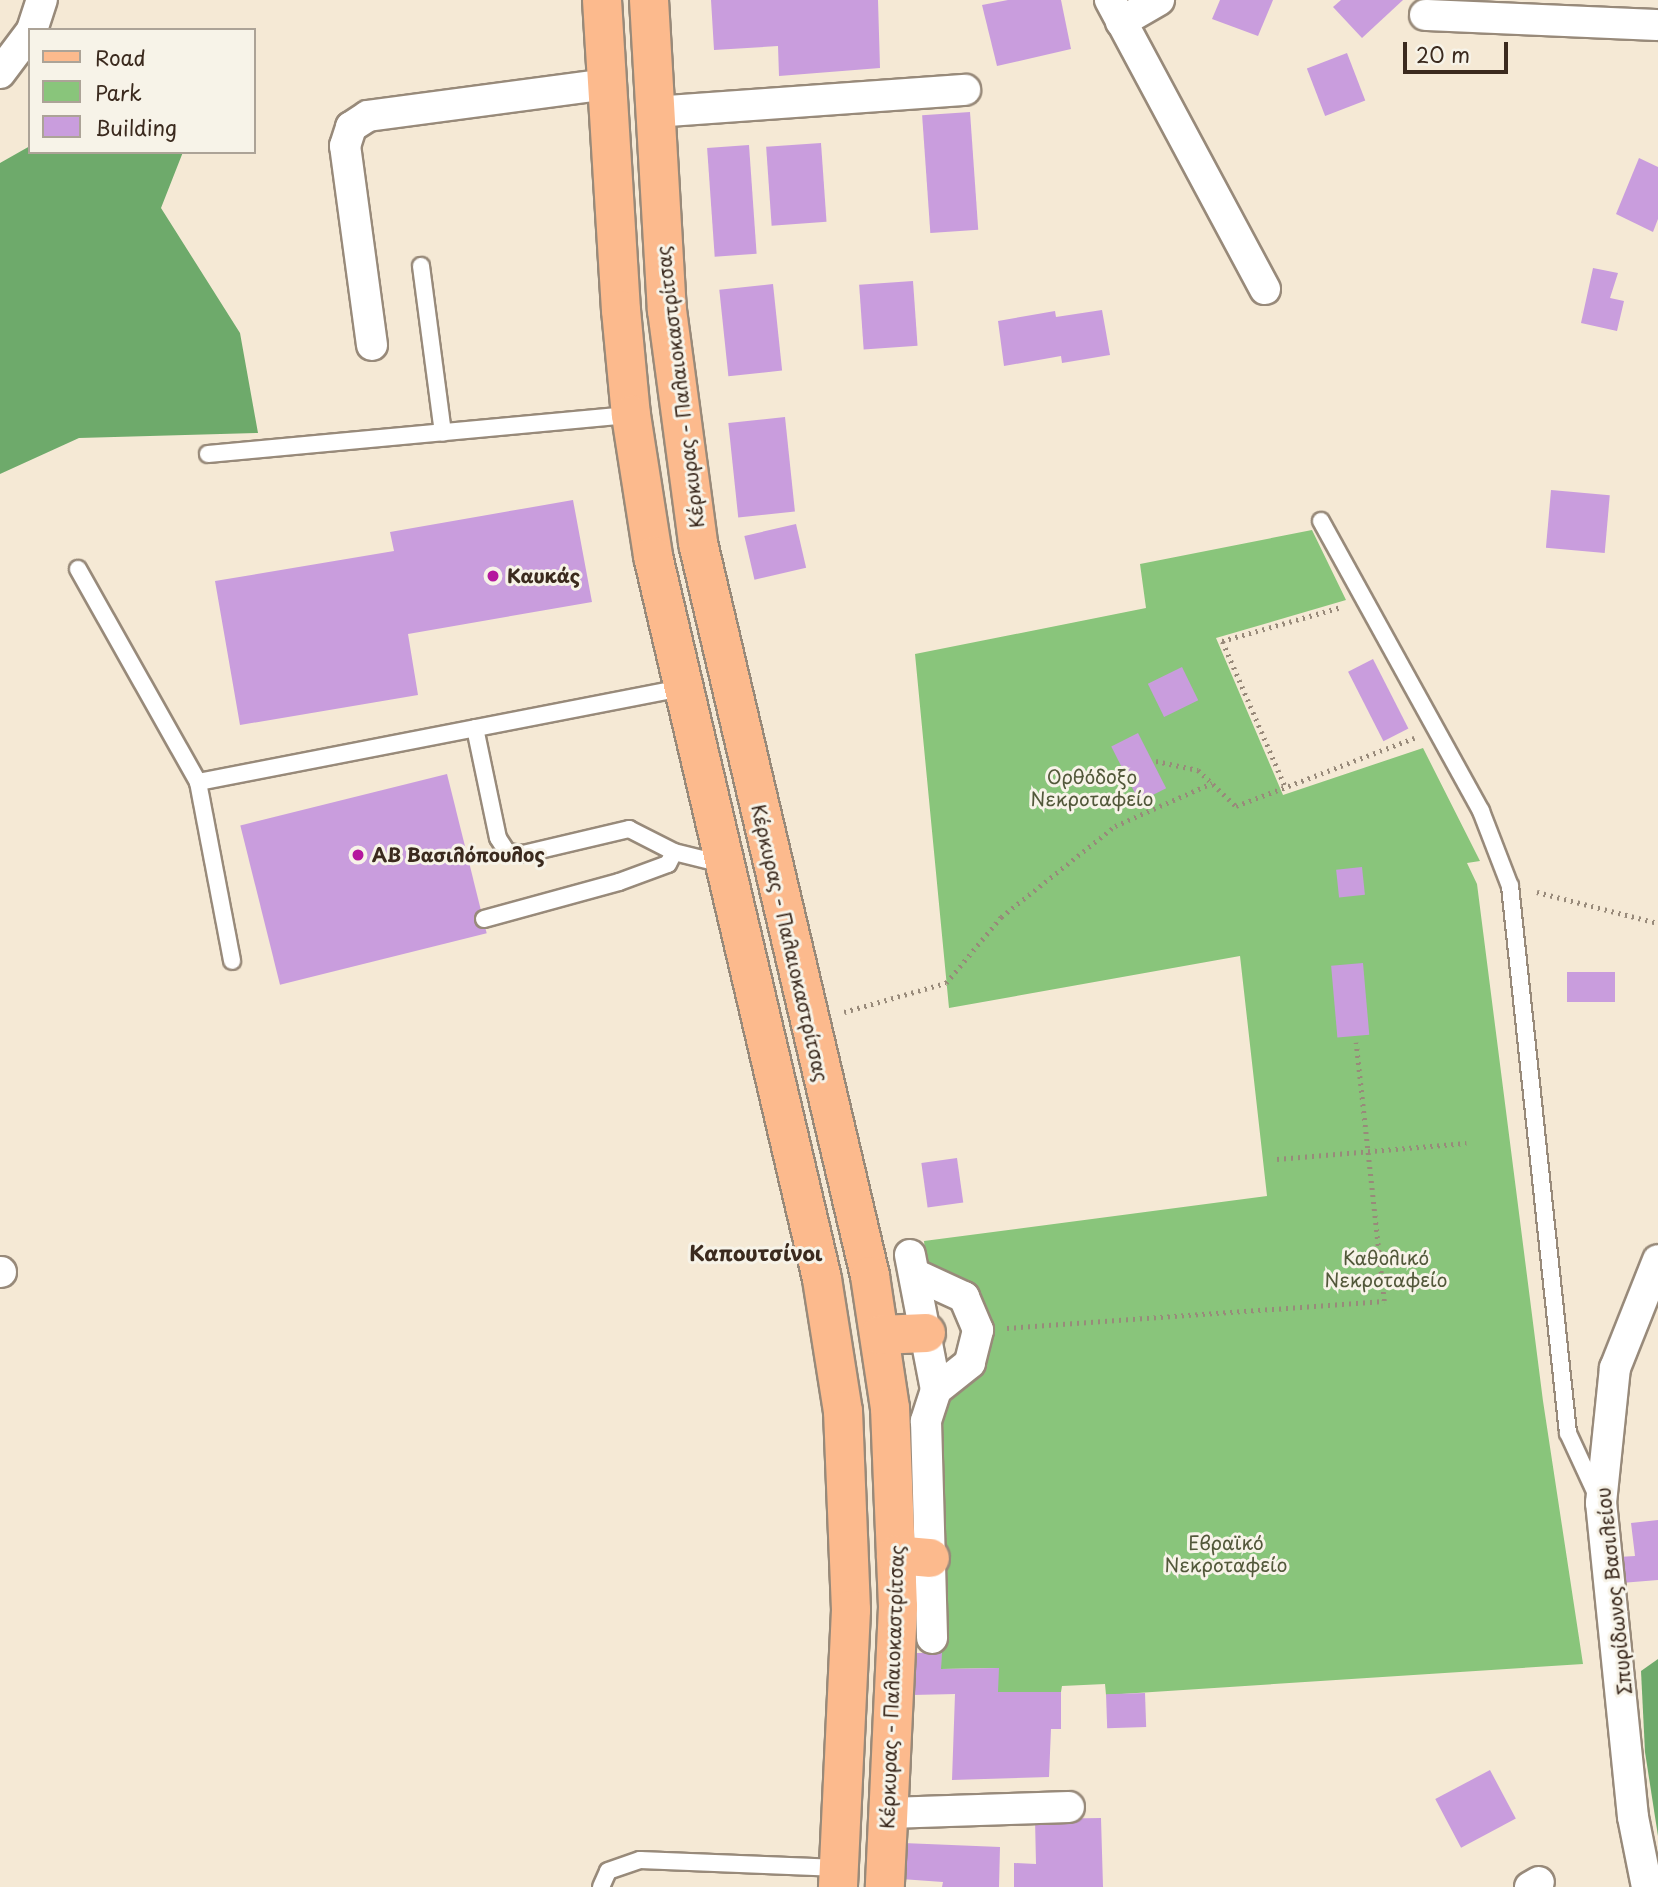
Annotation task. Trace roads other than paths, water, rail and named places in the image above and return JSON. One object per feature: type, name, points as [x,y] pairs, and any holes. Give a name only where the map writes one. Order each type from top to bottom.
[{"type":"main road","points":[[602,0],[631,415],[653,556],[681,688],[822,1279],[843,1411],[851,1610],[839,1877]]},
{"type":"main road","name":"Κέρκυρας - Παλαιοκαστρίτσας","points":[[649,0],[667,310],[698,543],[870,1276],[913,1557],[889,1813],[885,1887]]},
{"type":"main road","points":[[880,1335],[926,1333]]},
{"type":"street","points":[[32,28],[42,0]]},
{"type":"street","points":[[1159,0],[1116,11],[1265,289]]},
{"type":"street","points":[[1425,15],[1658,25]]},
{"type":"street","points":[[0,73],[28,35]]},
{"type":"street","points":[[372,345],[345,146],[351,127],[368,116],[607,84]]},
{"type":"street","points":[[655,112],[965,90]]},
{"type":"street","name":"Σπυρίδωνος Βασιλείου","points":[[1647,1887],[1633,1817],[1601,1503],[1615,1367],[1658,1260]]},
{"type":"street","points":[[932,1638],[913,1557],[926,1421],[936,1391],[913,1265],[964,1297],[978,1330],[977,1348],[970,1363],[936,1391]]},
{"type":"street","points":[[889,1813],[1069,1807]]},
{"type":"lane","points":[[421,266],[443,433]]},
{"type":"lane","points":[[208,454],[631,415]]},
{"type":"lane","points":[[1321,520],[1481,811],[1510,886],[1568,1433],[1601,1503]]},
{"type":"lane","points":[[78,569],[198,782],[232,961]]},
{"type":"lane","points":[[198,782],[681,688]]},
{"type":"lane","points":[[475,728],[498,838],[507,852],[523,855],[629,829],[674,852],[723,864]]},
{"type":"lane","points":[[484,919],[619,881],[668,864],[674,852]]},
{"type":"lane","points":[[601,1887],[608,1871],[640,1860],[839,1877]]},
{"type":"place","name":"Καυκάς","points":[[493,576]]},
{"type":"place","name":"ΑΒ Βασιλόπουλος","points":[[358,855]]},
{"type":"district","name":"Καπουτσίνοι","points":[[756,1252]]},
{"type":"park label","name":"Ορθόδοξο Νεκροταφείο","points":[[1092,788]]},
{"type":"park label","name":"Καθολικό Νεκροταφείο","points":[[1386,1269]]},
{"type":"park label","name":"Εβραϊκό Νεκροταφείο","points":[[1226,1554]]}]
